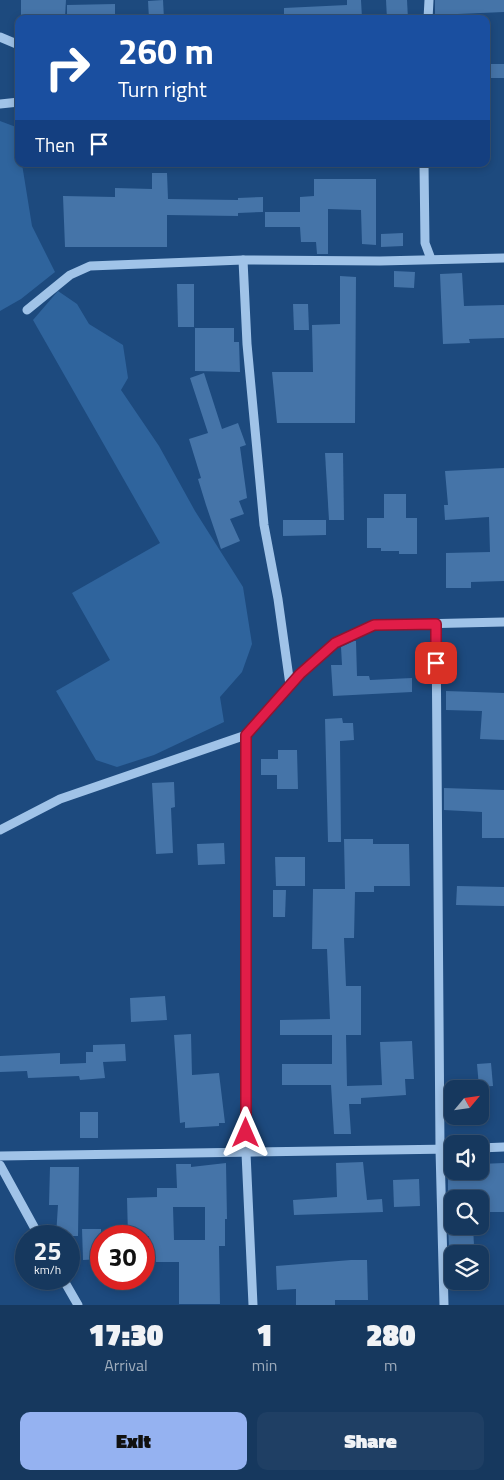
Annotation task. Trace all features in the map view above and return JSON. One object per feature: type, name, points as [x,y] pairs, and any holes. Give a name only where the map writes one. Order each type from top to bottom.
[{"type":"street","points":[[428,15],[429,0]]},
{"type":"street","points":[[0,37],[15,43]]},
{"type":"street","points":[[0,104],[15,102]]},
{"type":"street","points":[[424,167],[426,242],[431,259]]},
{"type":"street","points":[[27,310],[70,275],[90,266],[243,260],[504,258]]},
{"type":"street","points":[[243,260],[247,344],[264,525],[278,600],[290,684]]},
{"type":"street","points":[[0,830],[60,799],[246,735],[290,684],[335,643],[374,625],[504,622]]},
{"type":"street","points":[[436,624],[440,1149],[444,1305]]},
{"type":"street","points":[[246,735],[246,1153],[253,1305]]},
{"type":"street","points":[[489,1148],[504,1147]]},
{"type":"street","points":[[0,1156],[444,1149]]},
{"type":"street","points":[[0,1165],[34,1225]]},
{"type":"street","points":[[69,1290],[78,1305]]},
{"type":"shaded area","points":[[0,121],[15,127],[15,167],[22,167],[32,226],[55,272],[21,299],[0,311]]},
{"type":"shaded area","points":[[58,291],[77,304],[89,324],[123,345],[128,378],[121,390],[159,446],[195,511],[243,587],[252,644],[242,672],[220,697],[224,722],[154,755],[117,767],[96,760],[56,691],[110,660],[72,593],[160,543],[33,320]]},
{"type":"building","points":[[21,0],[66,0],[65,15],[21,15]]},
{"type":"building","points":[[163,0],[164,15],[149,15],[148,1]]},
{"type":"building","points":[[347,0],[361,0],[362,15],[284,15],[284,8],[347,5]]},
{"type":"building","points":[[386,0],[407,0],[408,15],[387,15]]},
{"type":"building","points":[[435,0],[504,0],[504,12],[435,15]]},
{"type":"building","points":[[115,4],[115,15],[67,15],[67,5]]},
{"type":"building","points":[[490,64],[504,64],[504,78],[490,78]]},
{"type":"building","points":[[152,173],[167,173],[168,199],[238,200],[238,198],[263,197],[263,212],[238,213],[238,216],[167,215],[167,247],[65,247],[63,196],[115,197],[115,188],[152,189]]},
{"type":"building","points":[[314,179],[376,179],[376,245],[362,244],[361,210],[328,209],[328,254],[317,254],[316,242],[301,242],[300,227],[265,227],[265,212],[300,212],[300,197],[314,196]]},
{"type":"building","points":[[403,233],[403,246],[381,247],[381,234]]},
{"type":"building","points":[[394,271],[415,272],[414,288],[394,287]]},
{"type":"building","points":[[462,273],[464,306],[504,305],[504,338],[469,339],[470,343],[443,344],[440,274]]},
{"type":"building","points":[[340,276],[356,277],[355,423],[277,423],[272,372],[313,372],[312,325],[340,324]]},
{"type":"building","points":[[177,284],[194,284],[194,327],[178,327]]},
{"type":"building","points":[[293,304],[308,304],[309,330],[294,330]]},
{"type":"building","points":[[195,328],[234,328],[234,342],[239,342],[240,372],[195,371]]},
{"type":"building","points":[[204,373],[222,429],[238,423],[246,445],[240,447],[247,498],[239,501],[244,514],[230,519],[240,541],[221,549],[198,479],[201,478],[189,439],[208,433],[190,378]]},
{"type":"building","points":[[325,453],[343,453],[344,520],[329,520]]},
{"type":"building","points":[[504,468],[504,581],[471,582],[471,588],[446,588],[446,553],[490,552],[489,517],[445,520],[444,505],[448,505],[445,471]]},
{"type":"building","points":[[384,494],[406,494],[406,518],[417,518],[417,554],[399,554],[399,551],[381,551],[381,548],[367,548],[367,518],[384,518]]},
{"type":"building","points":[[283,520],[326,520],[326,535],[283,536]]},
{"type":"building","points":[[356,641],[357,676],[369,676],[370,680],[412,678],[412,692],[333,696],[331,665],[342,665],[341,647]]},
{"type":"building","points":[[446,691],[504,693],[504,740],[480,739],[482,711],[446,710]]},
{"type":"building","points":[[342,718],[343,723],[353,723],[354,740],[340,741],[341,842],[328,842],[325,719]]},
{"type":"building","points":[[278,750],[297,750],[298,789],[277,789],[277,775],[261,775],[261,759],[278,759]]},
{"type":"building","points":[[174,782],[175,807],[171,808],[173,853],[156,854],[152,783]]},
{"type":"building","points":[[444,788],[504,790],[504,838],[482,838],[482,812],[444,810]]},
{"type":"building","points":[[344,839],[373,839],[373,844],[409,844],[410,886],[374,886],[374,892],[355,892],[354,938],[344,938],[346,986],[361,986],[361,1035],[346,1035],[347,1086],[382,1085],[380,1042],[412,1041],[414,1079],[405,1079],[406,1095],[361,1098],[361,1104],[349,1104],[351,1134],[334,1134],[331,1085],[282,1085],[282,1064],[332,1064],[332,1035],[280,1035],[280,1020],[330,1019],[327,949],[312,949],[313,889],[345,889]]},
{"type":"building","points":[[224,843],[225,864],[198,865],[197,844]]},
{"type":"building","points":[[275,857],[305,857],[305,886],[276,886]]},
{"type":"building","points":[[457,886],[504,887],[504,906],[456,905]]},
{"type":"building","points":[[273,890],[286,890],[285,917],[273,917]]},
{"type":"building","points":[[165,996],[167,1020],[131,1022],[130,998]]},
{"type":"building","points":[[191,1034],[192,1075],[219,1073],[225,1123],[219,1123],[219,1126],[185,1128],[185,1122],[180,1123],[174,1035]]},
{"type":"building","points":[[125,1044],[126,1061],[103,1062],[105,1078],[80,1080],[79,1076],[28,1078],[27,1071],[0,1072],[0,1056],[60,1053],[60,1064],[86,1063],[86,1052],[93,1052],[93,1045]]},
{"type":"building","points":[[491,1063],[493,1086],[489,1086],[489,1080],[478,1080],[477,1064]]},
{"type":"building","points":[[80,1112],[98,1112],[98,1138],[80,1138]]},
{"type":"building","points":[[363,1162],[367,1200],[382,1199],[383,1212],[294,1215],[293,1200],[337,1197],[336,1163]]},
{"type":"building","points":[[226,1163],[227,1219],[225,1219],[225,1246],[219,1246],[220,1304],[179,1304],[179,1262],[156,1262],[155,1225],[128,1225],[127,1198],[157,1197],[157,1188],[177,1188],[176,1164],[191,1164],[191,1167]],"holes":[[[173,1207],[205,1207],[205,1240],[174,1240]]]},
{"type":"building","points":[[504,1163],[504,1212],[489,1212],[489,1190],[448,1190],[448,1180],[489,1180],[489,1164]]},
{"type":"building","points":[[50,1167],[79,1167],[78,1225],[57,1225],[58,1205],[49,1205]]},
{"type":"building","points":[[419,1179],[420,1206],[394,1207],[393,1180]]},
{"type":"building","points":[[82,1229],[90,1229],[90,1260],[83,1260]]},
{"type":"building","points":[[448,1235],[473,1235],[474,1245],[449,1245]]},
{"type":"building","points":[[367,1260],[368,1300],[335,1300],[335,1305],[296,1305],[296,1289],[277,1290],[276,1266]]},
{"type":"route","points":[[246,1133],[246,735],[300,674],[335,643],[374,625],[436,624],[436,663]]}]
